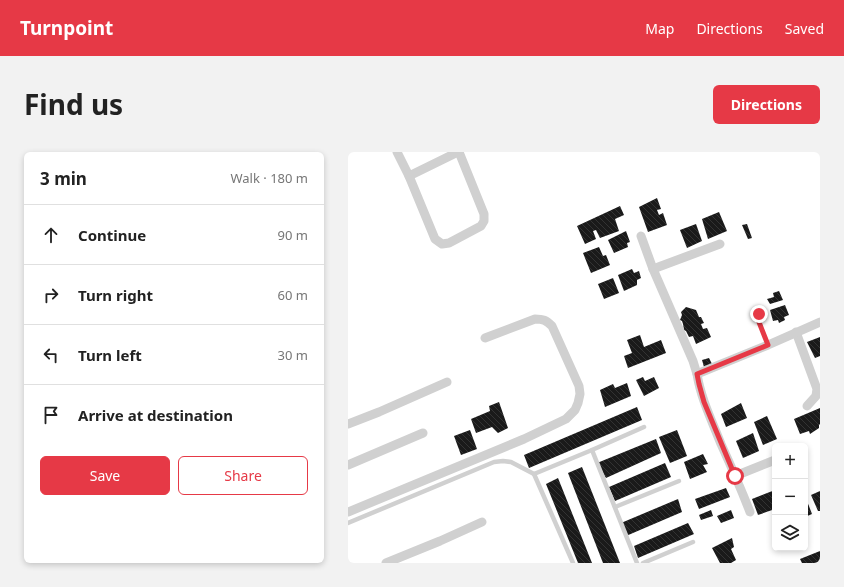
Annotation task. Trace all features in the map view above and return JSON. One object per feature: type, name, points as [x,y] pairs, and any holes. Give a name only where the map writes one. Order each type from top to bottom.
[{"type":"street","points":[[397,152],[409,176],[435,239],[442,244],[449,243],[481,226],[484,221],[484,214],[458,152],[409,176]]},
{"type":"street","points":[[641,236],[653,269],[693,361],[704,402],[750,512]]},
{"type":"street","points":[[653,269],[720,244]]},
{"type":"street","points":[[348,512],[524,439],[566,419],[575,410],[580,394],[579,386],[552,326],[548,321],[543,319],[535,319],[485,338]]},
{"type":"street","points":[[697,374],[820,322]]},
{"type":"street","points":[[796,332],[817,389],[816,396],[807,406]]},
{"type":"street","points":[[348,424],[446,382]]},
{"type":"street","points":[[348,465],[423,433]]},
{"type":"street","points":[[735,476],[772,461]]},
{"type":"street","points":[[386,563],[482,522]]},
{"type":"lane","points":[[534,474],[644,427]]},
{"type":"lane","points":[[592,450],[637,563]]},
{"type":"lane","points":[[348,523],[494,462],[511,462],[534,474],[573,563]]},
{"type":"lane","points":[[615,507],[679,481]]},
{"type":"lane","points":[[643,563],[693,542]]},
{"type":"path","points":[[759,314],[757,317],[768,345]]},
{"type":"building","points":[[657,198],[661,209],[657,210],[659,215],[663,213],[667,225],[648,232],[639,207]]},
{"type":"building","points":[[620,206],[624,215],[615,219],[619,231],[600,238],[596,230],[593,231],[596,239],[585,244],[577,226]]},
{"type":"building","points":[[719,212],[727,231],[708,239],[702,219]]},
{"type":"building","points":[[696,224],[702,241],[687,248],[680,230]]},
{"type":"building","points":[[747,224],[752,238],[748,239],[742,225]]},
{"type":"building","points":[[626,231],[630,242],[627,243],[628,247],[614,253],[608,240]]},
{"type":"building","points":[[599,247],[603,256],[606,255],[610,265],[591,273],[583,253]]},
{"type":"building","points":[[632,269],[634,273],[639,271],[641,278],[637,280],[637,285],[624,291],[618,275]]},
{"type":"building","points":[[613,278],[619,293],[604,299],[598,284]]},
{"type":"building","points":[[779,291],[783,300],[770,304],[767,299],[774,297],[773,293]]},
{"type":"building","points":[[785,305],[789,315],[784,317],[785,320],[779,323],[778,320],[773,321],[770,310]]},
{"type":"building","points":[[686,307],[696,310],[704,323],[701,324],[703,329],[707,328],[711,337],[696,344],[693,336],[689,337],[684,330],[682,321],[680,320],[682,315],[681,312]]},
{"type":"building","points":[[640,335],[644,347],[661,340],[666,353],[628,368],[624,356],[632,353],[627,340]]},
{"type":"building","points":[[820,337],[820,356],[815,358],[807,342]]},
{"type":"building","points":[[709,358],[712,364],[704,367],[702,360]]},
{"type":"building","points":[[643,377],[645,381],[654,377],[659,388],[644,396],[636,380]]},
{"type":"building","points":[[627,383],[631,396],[605,407],[600,390],[613,384],[615,388]]},
{"type":"building","points":[[499,402],[508,428],[498,433],[492,427],[476,433],[471,419],[490,411],[489,406]]},
{"type":"building","points":[[741,403],[747,418],[726,427],[721,414]]},
{"type":"building","points":[[637,407],[642,420],[529,468],[524,455]]},
{"type":"building","points":[[820,408],[819,428],[810,434],[809,431],[800,434],[794,419]]},
{"type":"building","points":[[767,416],[777,439],[763,445],[754,422]]},
{"type":"building","points":[[470,430],[477,449],[461,455],[454,436]]},
{"type":"building","points":[[677,430],[687,456],[670,463],[659,437]]},
{"type":"building","points":[[753,433],[759,451],[743,458],[736,441]]},
{"type":"building","points":[[656,439],[661,453],[606,478],[597,463]]},
{"type":"building","points":[[703,454],[708,464],[703,465],[707,472],[690,479],[684,462]]},
{"type":"building","points":[[665,463],[671,477],[615,501],[609,487]]},
{"type":"building","points":[[582,467],[620,563],[603,563],[568,473]]},
{"type":"building","points":[[558,478],[592,563],[578,563],[546,484]]},
{"type":"building","points":[[726,488],[730,497],[699,509],[695,499]]},
{"type":"building","points":[[772,491],[772,510],[758,515],[752,499]]},
{"type":"building","points":[[820,491],[820,511],[818,511],[811,495]]},
{"type":"building","points":[[678,499],[682,512],[626,536],[621,523]]},
{"type":"building","points":[[808,504],[812,514],[808,516]]},
{"type":"building","points":[[711,510],[713,516],[701,520],[699,515]]},
{"type":"building","points":[[731,510],[734,518],[721,523],[717,516]]},
{"type":"building","points":[[688,523],[694,534],[638,558],[634,546]]},
{"type":"building","points":[[732,538],[734,547],[731,549],[736,560],[731,563],[720,563],[712,548]]},
{"type":"building","points":[[820,551],[820,563],[802,563],[800,559]]},
{"type":"route","points":[[735,476],[704,402],[697,374],[768,345],[757,317],[759,314]]}]
